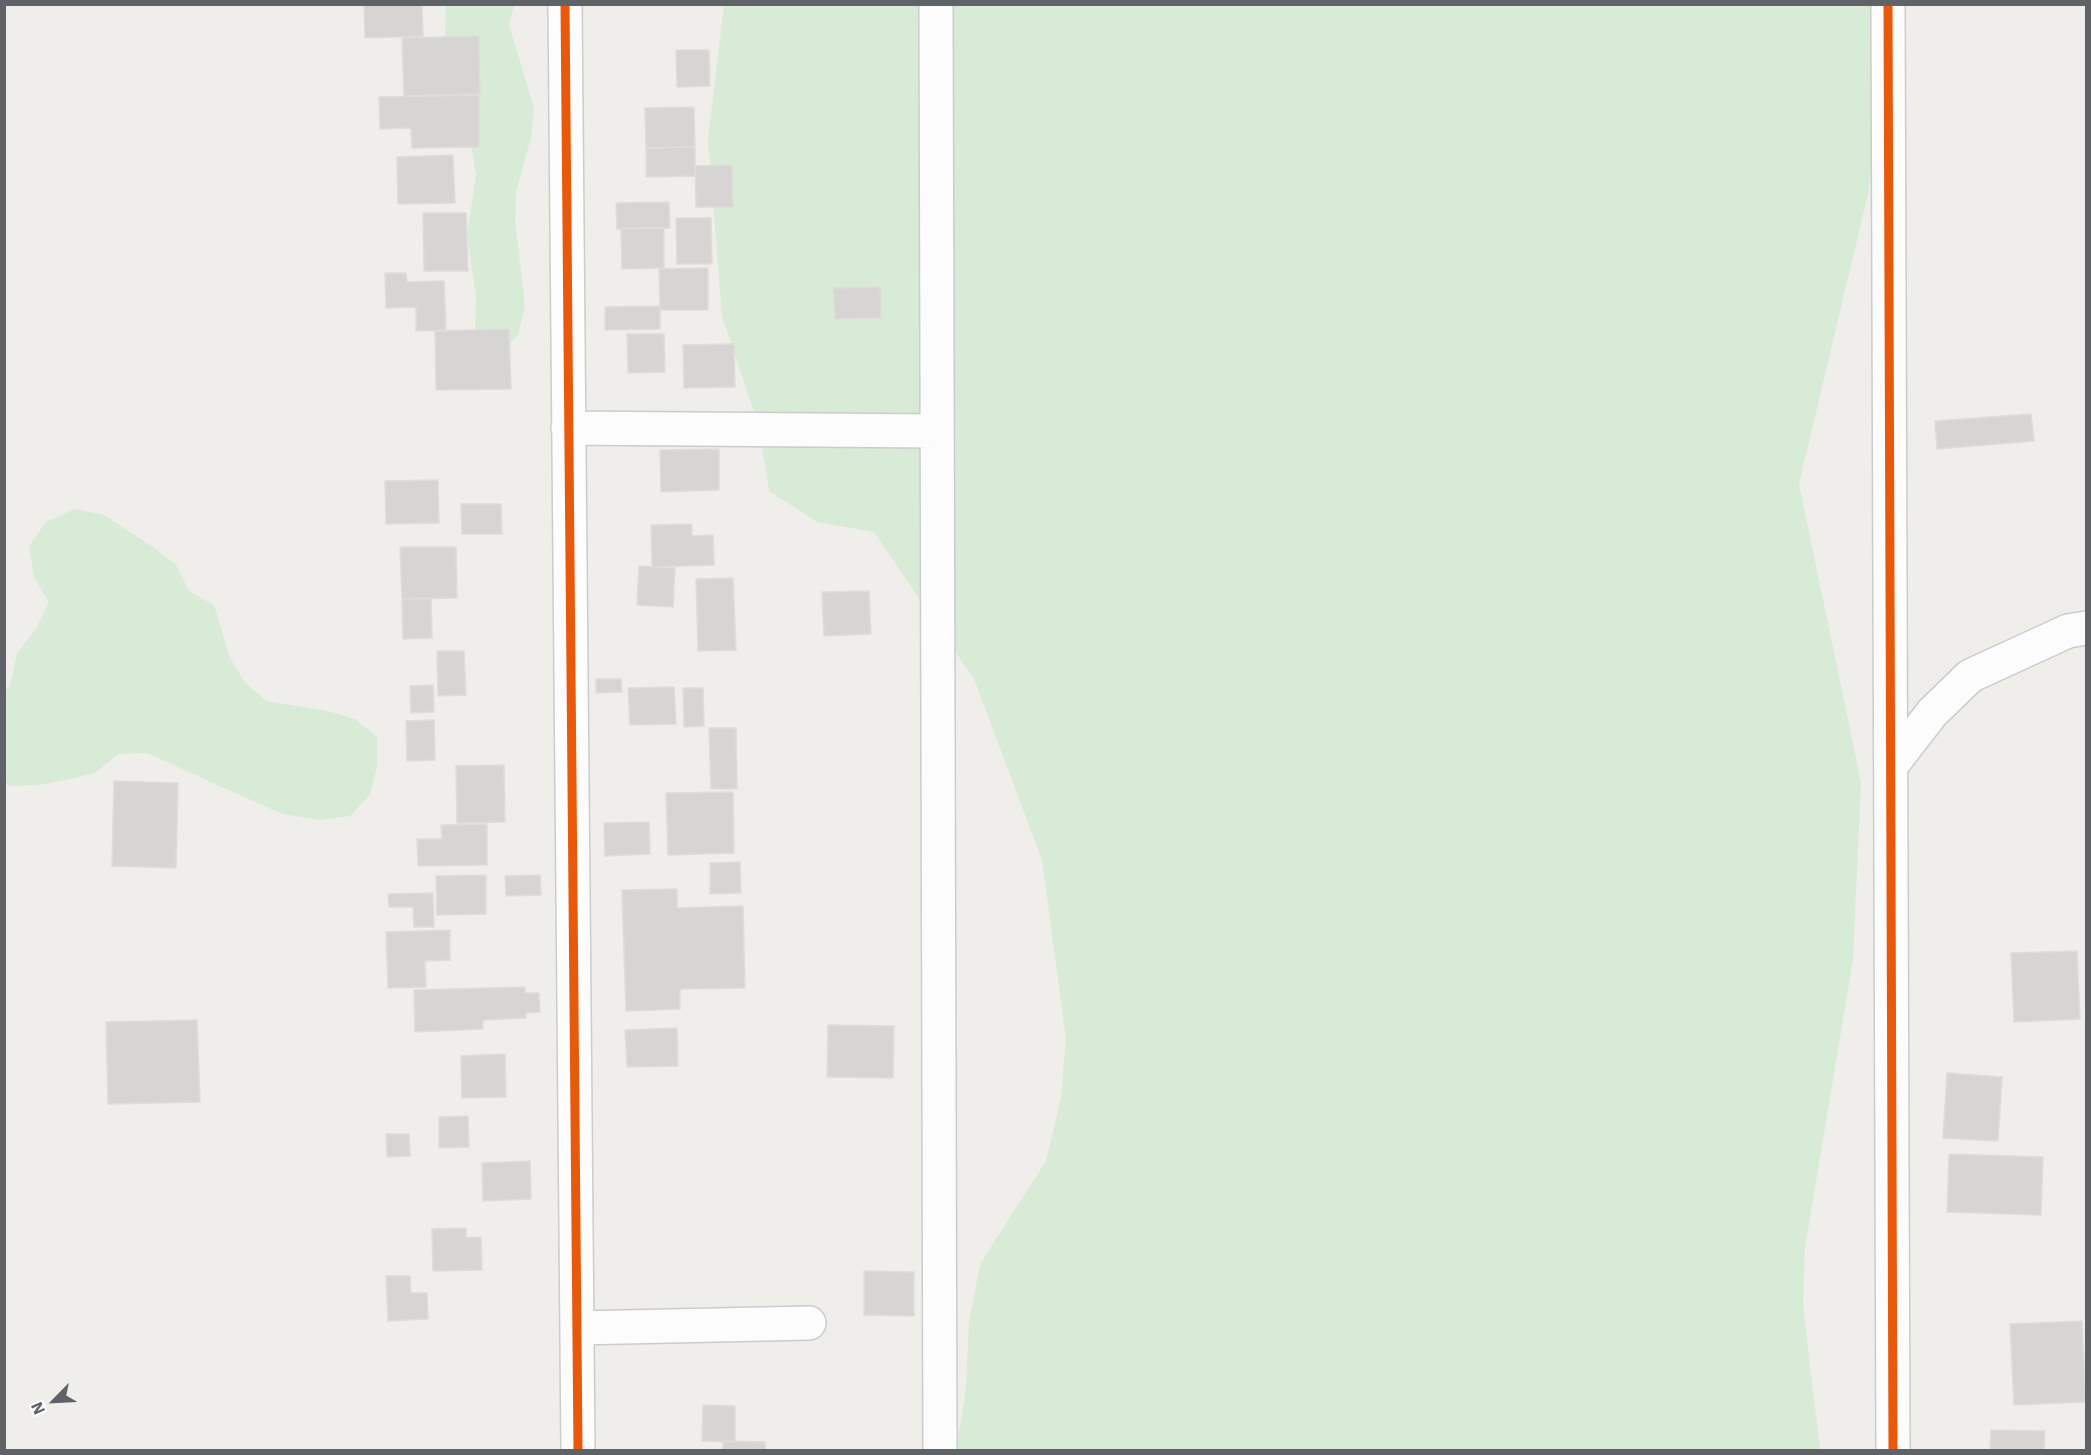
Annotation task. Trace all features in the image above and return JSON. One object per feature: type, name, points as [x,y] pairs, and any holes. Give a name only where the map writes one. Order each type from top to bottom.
[{"type":"street","points":[[565,4],[578,1450]]},
{"type":"street","points":[[936,4],[940,1450]]},
{"type":"street","points":[[1888,4],[1893,1450]]},
{"type":"street","points":[[568,428],[937,431]]},
{"type":"street","points":[[1891,766],[1932,713],[1970,676],[2068,631],[2086,628]]},
{"type":"street","points":[[577,1329],[809,1323]]},
{"type":"green space","points":[[446,5],[514,5],[509,25],[534,108],[531,137],[516,192],[515,220],[525,307],[518,335],[499,356],[475,327],[476,297],[467,234],[476,175],[471,145],[449,91],[444,59]]},
{"type":"green space","points":[[724,5],[1884,5],[1882,73],[1868,194],[1799,484],[1861,782],[1853,960],[1805,1248],[1803,1305],[1820,1450],[956,1450],[966,1389],[969,1322],[980,1264],[1046,1161],[1061,1098],[1066,1039],[1042,860],[974,679],[874,532],[817,522],[769,491],[759,427],[722,316],[708,139]]},
{"type":"green space","points":[[75,509],[104,515],[176,565],[189,591],[214,605],[230,658],[245,682],[266,701],[328,711],[355,719],[377,737],[377,767],[370,795],[350,816],[320,820],[282,814],[147,753],[118,754],[95,773],[66,780],[38,785],[9,786],[4,781],[5,692],[11,683],[17,653],[36,629],[49,602],[34,577],[29,546],[46,522]]},
{"type":"building","points":[[364,4],[422,4],[423,36],[365,38]]},
{"type":"building","points":[[479,36],[480,94],[404,96],[402,38]]},
{"type":"building","points":[[676,50],[709,50],[710,86],[677,87]]},
{"type":"building","points":[[479,95],[479,147],[412,148],[411,128],[380,129],[379,97]]},
{"type":"building","points":[[694,107],[695,147],[646,148],[645,108]]},
{"type":"building","points":[[695,147],[695,176],[646,177],[646,148]]},
{"type":"building","points":[[453,155],[455,203],[398,204],[397,157]]},
{"type":"building","points":[[732,165],[733,207],[696,207],[695,166]]},
{"type":"building","points":[[669,202],[670,228],[617,229],[616,203]]},
{"type":"building","points":[[423,213],[466,213],[468,271],[424,271]]},
{"type":"building","points":[[676,218],[711,218],[712,264],[677,264]]},
{"type":"building","points":[[621,228],[664,228],[664,268],[622,269]]},
{"type":"building","points":[[708,268],[708,310],[660,310],[659,269]]},
{"type":"building","points":[[385,273],[406,273],[407,282],[444,281],[446,330],[416,331],[416,307],[386,308]]},
{"type":"building","points":[[880,287],[881,318],[835,319],[833,288]]},
{"type":"building","points":[[660,306],[660,329],[605,330],[605,307]]},
{"type":"building","points":[[509,329],[511,389],[436,390],[435,331]]},
{"type":"building","points":[[627,334],[664,334],[665,372],[628,373]]},
{"type":"building","points":[[734,344],[735,387],[684,388],[683,345]]},
{"type":"building","points":[[2031,414],[2034,441],[1937,449],[1935,421]]},
{"type":"building","points":[[719,449],[719,490],[661,492],[660,450]]},
{"type":"building","points":[[438,480],[439,523],[386,524],[385,481]]},
{"type":"building","points":[[461,504],[501,504],[502,534],[462,534]]},
{"type":"building","points":[[692,524],[692,536],[713,535],[714,565],[652,567],[651,525]]},
{"type":"building","points":[[400,547],[456,547],[457,598],[402,599]]},
{"type":"building","points":[[639,566],[675,568],[673,607],[637,605]]},
{"type":"building","points":[[733,578],[736,650],[698,651],[696,579]]},
{"type":"building","points":[[869,591],[871,634],[824,636],[822,592]]},
{"type":"building","points":[[431,598],[432,638],[403,639],[402,599]]},
{"type":"building","points":[[437,651],[464,651],[466,695],[438,696]]},
{"type":"building","points":[[596,679],[621,679],[622,692],[596,693]]},
{"type":"building","points":[[433,685],[434,712],[411,713],[410,686]]},
{"type":"building","points":[[674,687],[676,724],[630,725],[628,688]]},
{"type":"building","points":[[683,688],[703,688],[704,726],[684,727]]},
{"type":"building","points":[[434,720],[435,760],[407,761],[406,721]]},
{"type":"building","points":[[709,728],[736,728],[737,789],[711,789]]},
{"type":"building","points":[[504,765],[505,822],[457,823],[456,766]]},
{"type":"building","points":[[114,781],[178,783],[176,868],[112,866]]},
{"type":"building","points":[[733,792],[734,853],[668,855],[666,793]]},
{"type":"building","points":[[649,822],[650,854],[605,856],[604,823]]},
{"type":"building","points":[[487,824],[487,865],[418,866],[417,839],[442,839],[441,825]]},
{"type":"building","points":[[740,862],[741,893],[710,894],[710,863]]},
{"type":"building","points":[[486,875],[486,914],[437,915],[436,876]]},
{"type":"building","points":[[540,875],[541,895],[506,896],[505,876]]},
{"type":"building","points":[[677,889],[677,908],[743,906],[745,988],[680,989],[680,1009],[626,1011],[622,890]]},
{"type":"building","points":[[433,893],[434,927],[414,927],[413,907],[389,907],[388,894]]},
{"type":"building","points":[[450,930],[450,960],[425,961],[426,987],[388,988],[386,932]]},
{"type":"building","points":[[2077,951],[2080,1019],[2014,1022],[2011,953]]},
{"type":"building","points":[[525,987],[525,993],[539,993],[540,1012],[526,1013],[526,1018],[483,1020],[483,1029],[415,1032],[414,990]]},
{"type":"building","points":[[197,1020],[200,1102],[108,1104],[106,1022]]},
{"type":"building","points":[[828,1025],[894,1026],[893,1078],[827,1077]]},
{"type":"building","points":[[677,1028],[678,1066],[627,1067],[625,1030]]},
{"type":"building","points":[[505,1054],[506,1097],[462,1098],[461,1056]]},
{"type":"building","points":[[1947,1073],[2002,1077],[1998,1141],[1943,1138]]},
{"type":"building","points":[[468,1116],[469,1147],[439,1148],[439,1117]]},
{"type":"building","points":[[386,1134],[409,1134],[410,1156],[387,1157]]},
{"type":"building","points":[[1949,1154],[2043,1157],[2041,1215],[1947,1212]]},
{"type":"building","points":[[530,1161],[531,1199],[483,1201],[482,1163]]},
{"type":"building","points":[[466,1228],[466,1238],[481,1237],[482,1270],[433,1271],[432,1229]]},
{"type":"building","points":[[864,1271],[914,1272],[914,1316],[864,1315]]},
{"type":"building","points":[[386,1276],[410,1276],[411,1293],[427,1293],[428,1319],[388,1321]]},
{"type":"building","points":[[2082,1321],[2086,1402],[2014,1405],[2010,1324]]},
{"type":"building","points":[[703,1405],[735,1406],[735,1442],[702,1441]]},
{"type":"building","points":[[1991,1430],[2045,1431],[2044,1450],[1990,1450]]},
{"type":"building","points":[[723,1441],[765,1442],[765,1450],[723,1450]]},
{"type":"cycle path","points":[[565,4],[578,1450]]},
{"type":"cycle path","points":[[1888,4],[1893,1450]]}]
